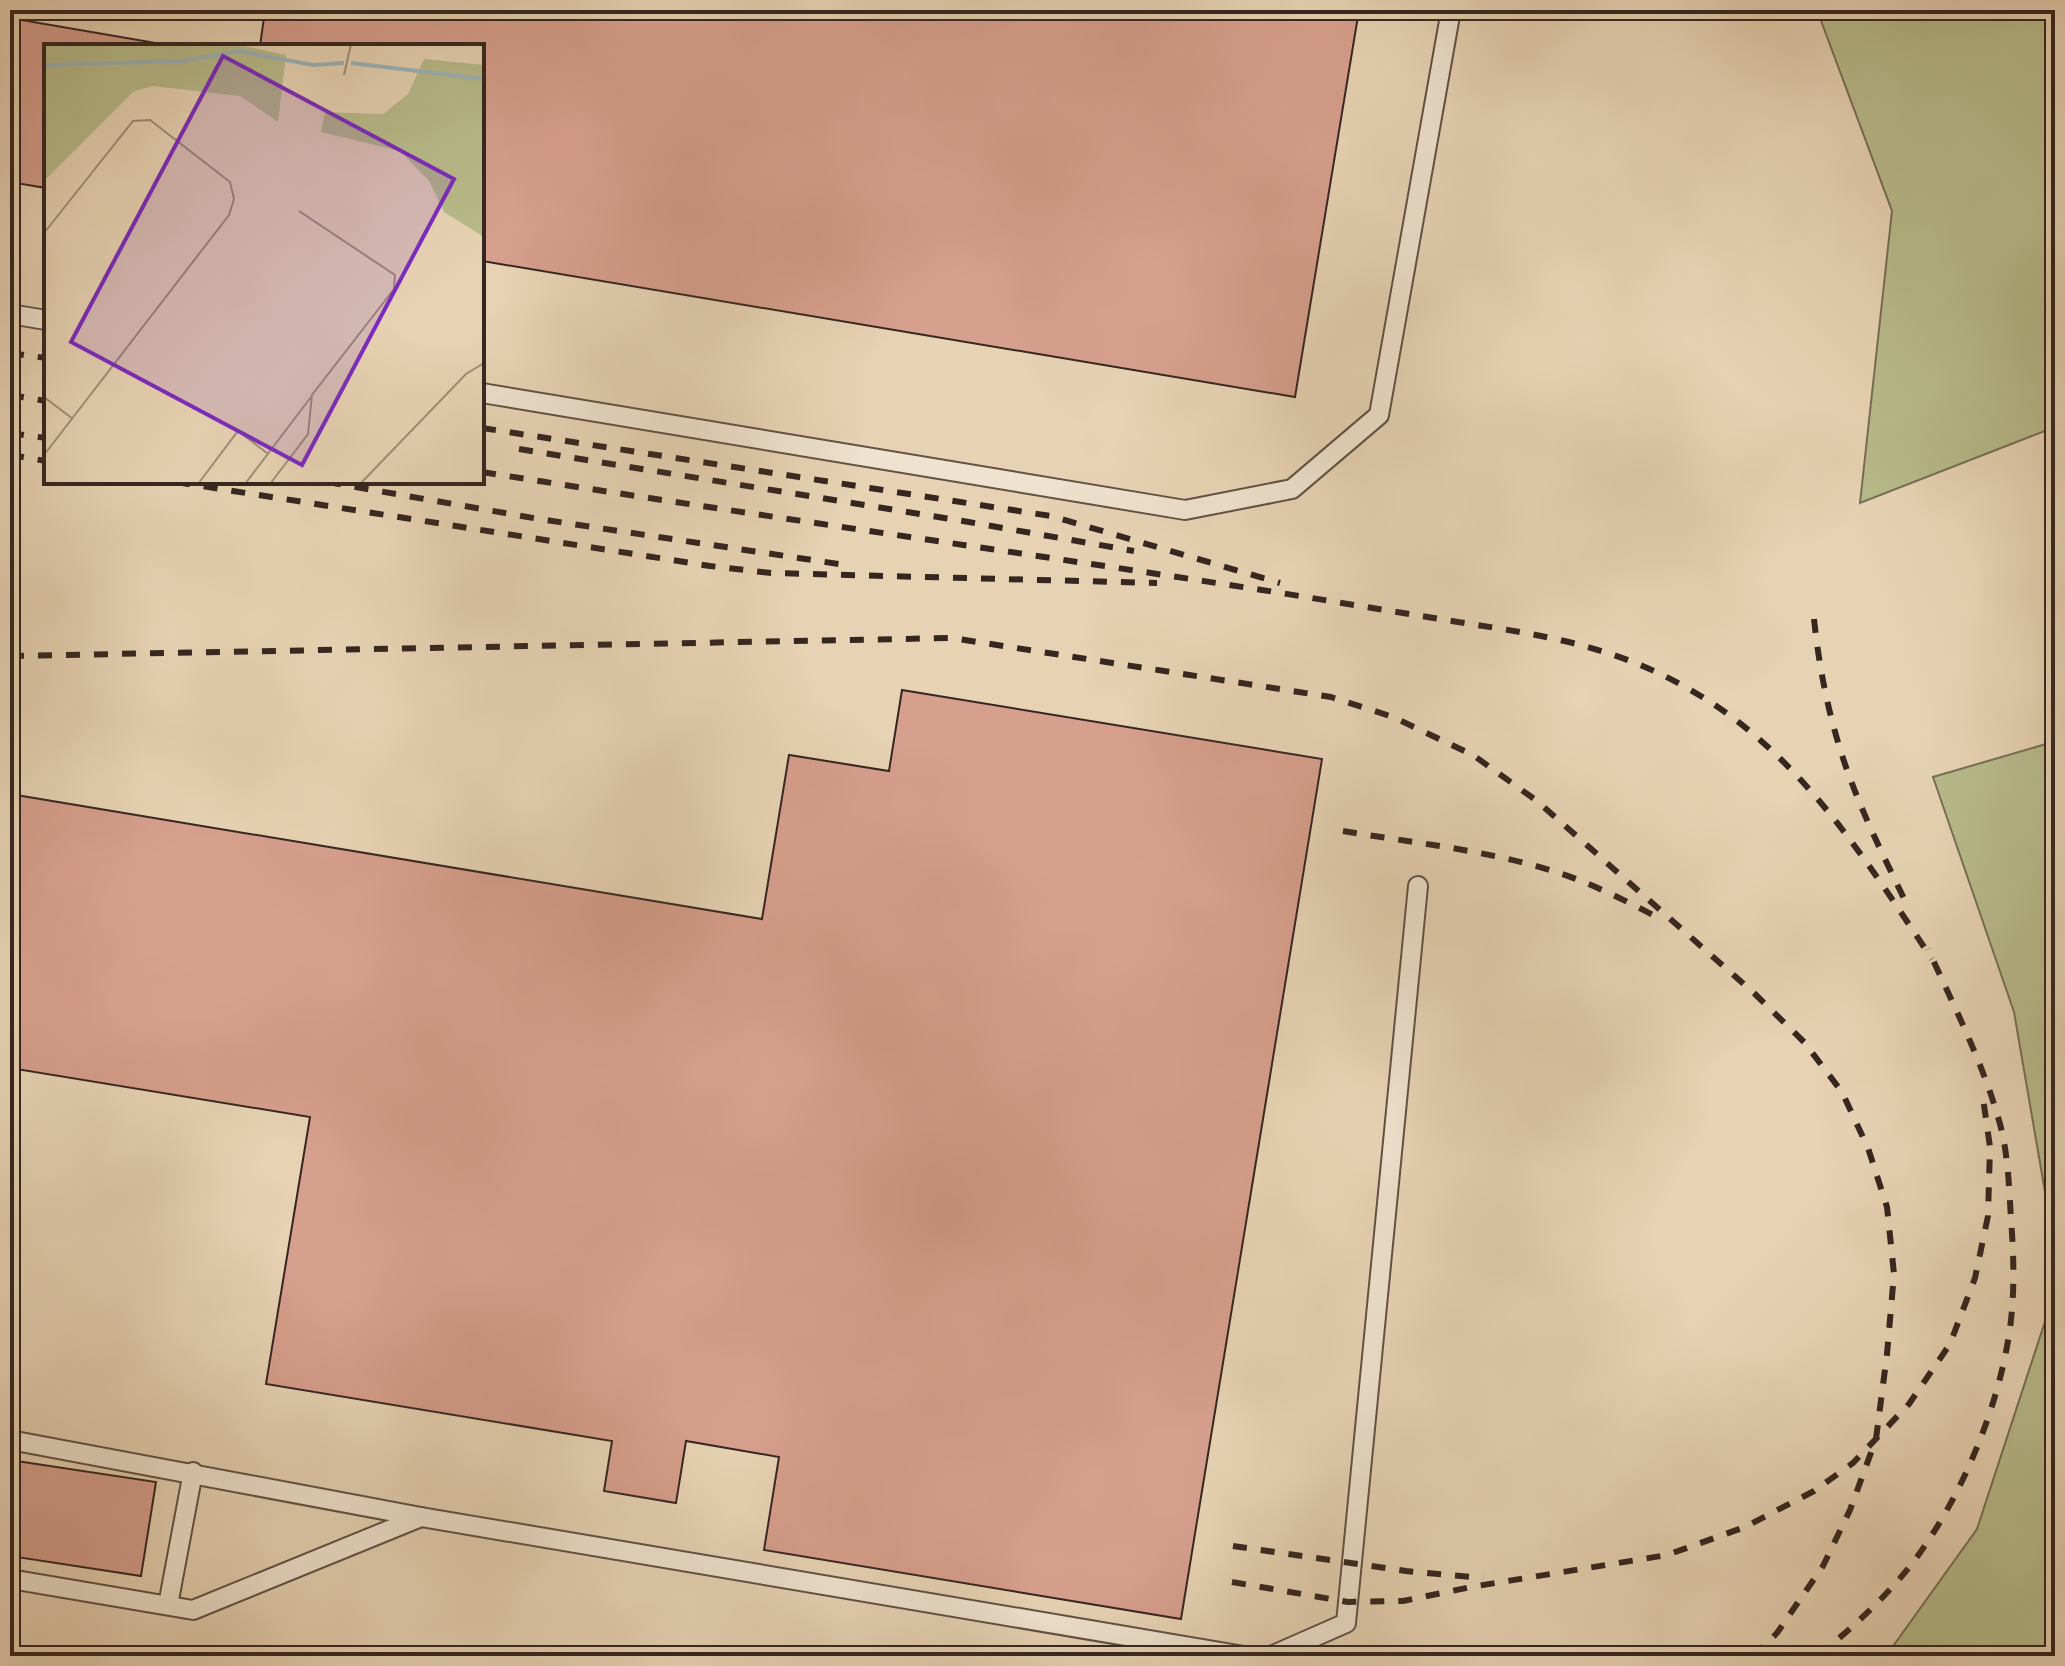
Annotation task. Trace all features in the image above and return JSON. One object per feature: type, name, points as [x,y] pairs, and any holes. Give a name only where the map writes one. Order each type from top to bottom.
[{"type":"lane","points":[[484,393],[1185,510],[1292,489],[1379,415],[1451,10]]},
{"type":"lane","points":[[10,314],[44,320]]},
{"type":"lane","points":[[1271,1656],[1346,1623],[1418,886]]},
{"type":"lane","points":[[10,1440],[421,1517],[1244,1656]]},
{"type":"lane","points":[[168,1605],[193,1472]]},
{"type":"lane","points":[[10,1579],[193,1610],[421,1517]]},
{"type":"green space","points":[[1817,10],[2055,10],[2055,427],[1860,503],[1892,211]]},
{"type":"green space","points":[[2053,742],[2055,1250],[2014,1012],[1933,777]]},
{"type":"green space","points":[[2055,1291],[2055,1656],[1886,1656],[1977,1529]]},
{"type":"building","points":[[265,10],[1359,10],[1295,397],[484,261],[484,44],[260,44]]},
{"type":"building","points":[[10,18],[161,44],[44,44],[44,188],[10,182]]},
{"type":"building","points":[[902,690],[1322,759],[1181,1619],[764,1550],[779,1457],[686,1441],[676,1503],[604,1491],[612,1441],[266,1384],[310,1117],[10,1068],[10,794],[762,919],[789,755],[889,771]]},
{"type":"building","points":[[10,1460],[156,1482],[141,1576],[10,1556]]},
{"type":"railway","points":[[10,353],[44,358]]},
{"type":"railway","points":[[10,395],[44,401]]},
{"type":"railway","points":[[484,428],[1051,516],[1280,583]]},
{"type":"railway","points":[[10,433],[44,438]]},
{"type":"railway","points":[[519,449],[1134,551]]},
{"type":"railway","points":[[10,455],[44,461]]},
{"type":"railway","points":[[484,472],[1275,592],[1518,632],[1576,644],[1631,661],[1687,688],[1726,713],[1795,774],[1854,845],[1932,959]]},
{"type":"railway","points":[[189,484],[771,573],[1157,583]]},
{"type":"railway","points":[[338,484],[539,519],[852,566]]},
{"type":"railway","points":[[1814,619],[1828,704],[1839,745],[1866,817],[1909,909]]},
{"type":"railway","points":[[10,656],[952,638],[1331,697],[1393,717],[1473,755],[1537,801],[1755,994],[1804,1042],[1842,1092],[1868,1148],[1887,1207],[1894,1274],[1876,1439],[1850,1510],[1823,1566],[1777,1633],[1754,1656]]},
{"type":"railway","points":[[1343,831],[1530,864],[1582,881],[1657,917]]},
{"type":"railway","points":[[1818,1656],[1858,1622],[1906,1571],[1949,1507],[1986,1422],[2009,1335],[2013,1248],[2008,1168],[2001,1129],[1975,1053],[1928,949]]},
{"type":"railway","points":[[1232,1582],[1348,1602],[1403,1601],[1667,1555],[1745,1527],[1814,1491],[1853,1463],[1909,1404],[1950,1344],[1975,1278],[1988,1216],[1990,1147],[1983,1098]]},
{"type":"railway","points":[[1233,1546],[1406,1571],[1483,1578]]}]
